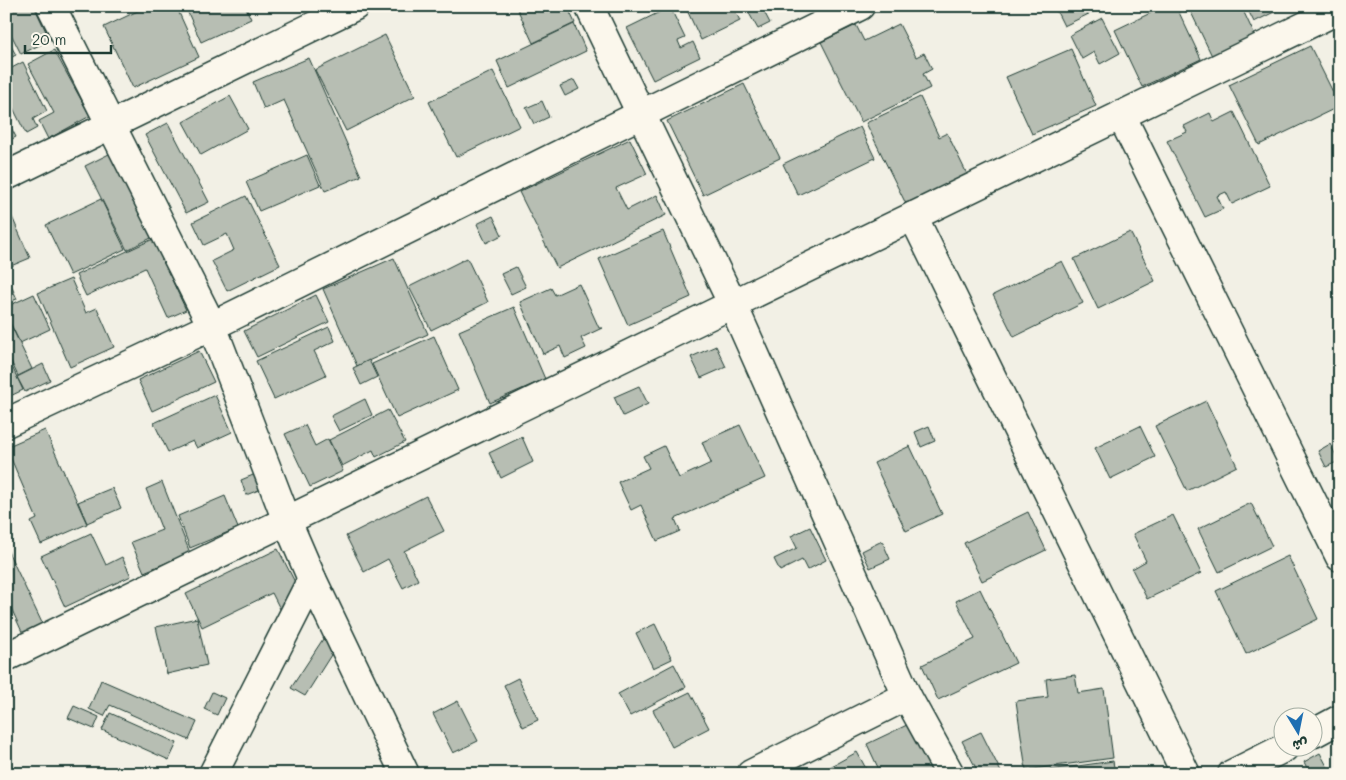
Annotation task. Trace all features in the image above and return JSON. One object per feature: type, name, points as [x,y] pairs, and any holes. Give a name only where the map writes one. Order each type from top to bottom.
[{"type":"street","points":[[51,6],[212,326],[286,521],[405,774]]},
{"type":"street","points":[[6,176],[355,6]]},
{"type":"street","points":[[589,6],[733,305],[907,696],[950,774]]},
{"type":"street","points":[[6,423],[212,326],[860,6]]},
{"type":"street","points":[[6,657],[733,305],[1121,114],[1335,15]]},
{"type":"street","points":[[1121,114],[1340,557]]},
{"type":"street","points":[[913,216],[1186,774]]},
{"type":"street","points":[[213,774],[312,579]]},
{"type":"street","points":[[751,774],[907,696]]},
{"type":"street","points":[[1324,728],[1340,719]]},
{"type":"street","points":[[1232,774],[1274,753]]},
{"type":"building","points":[[6,6],[34,6],[50,40],[21,54],[6,24]]},
{"type":"building","points":[[148,6],[176,6],[199,57],[133,88],[104,27]]},
{"type":"building","points":[[185,6],[245,6],[251,19],[201,42]]},
{"type":"building","points":[[516,6],[567,6],[575,23],[533,43]]},
{"type":"building","points":[[685,6],[733,6],[740,21],[701,40]]},
{"type":"building","points":[[749,6],[761,6],[770,23],[758,29],[746,8]]},
{"type":"building","points":[[1054,6],[1100,6],[1101,8],[1064,26]]},
{"type":"building","points":[[1165,6],[1176,6],[1201,59],[1142,87],[1115,30]]},
{"type":"building","points":[[1188,6],[1241,6],[1255,36],[1212,56]]},
{"type":"building","points":[[1246,6],[1276,6],[1278,10],[1254,22]]},
{"type":"building","points":[[670,7],[685,38],[678,41],[681,48],[693,42],[700,57],[653,80],[627,28]]},
{"type":"building","points":[[1102,18],[1120,53],[1100,64],[1094,52],[1082,59],[1070,35]]},
{"type":"building","points":[[574,24],[586,51],[509,88],[497,61]]},
{"type":"building","points":[[899,24],[916,57],[924,53],[932,69],[923,74],[930,88],[861,122],[821,42],[856,25],[864,41]]},
{"type":"building","points":[[385,35],[415,96],[346,131],[315,70]]},
{"type":"building","points":[[6,37],[16,55],[6,60]]},
{"type":"building","points":[[1310,46],[1340,106],[1259,145],[1229,85]]},
{"type":"building","points":[[1071,49],[1096,106],[1032,134],[1006,77]]},
{"type":"building","points":[[54,50],[90,116],[48,139],[39,121],[54,113],[28,64]]},
{"type":"building","points":[[309,58],[361,176],[325,191],[284,100],[264,109],[253,82]]},
{"type":"building","points":[[23,62],[47,111],[33,119],[37,128],[26,134],[6,94],[6,71]]},
{"type":"building","points":[[493,71],[520,126],[456,157],[429,102]]},
{"type":"building","points":[[574,80],[579,89],[565,96],[560,86]]},
{"type":"building","points":[[744,84],[780,158],[703,195],[667,121]]},
{"type":"building","points":[[230,96],[248,129],[201,155],[183,122]]},
{"type":"building","points":[[920,97],[939,137],[947,133],[967,174],[906,204],[866,123]]},
{"type":"building","points":[[542,101],[549,117],[534,124],[526,108]]},
{"type":"building","points":[[1234,112],[1270,186],[1232,204],[1226,192],[1217,196],[1223,209],[1205,217],[1167,141],[1187,132],[1184,126],[1210,113],[1214,122]]},
{"type":"building","points":[[6,118],[16,137],[6,142]]},
{"type":"building","points":[[168,123],[209,202],[186,213],[145,135]]},
{"type":"building","points":[[860,127],[875,158],[798,195],[783,164]]},
{"type":"building","points":[[630,139],[647,174],[616,188],[627,210],[657,195],[666,215],[557,268],[519,192]]},
{"type":"building","points":[[111,153],[153,237],[127,250],[85,166]]},
{"type":"building","points":[[307,155],[320,185],[259,211],[246,182]]},
{"type":"building","points":[[246,196],[280,265],[227,291],[212,261],[234,250],[227,234],[204,245],[193,222]]},
{"type":"building","points":[[101,199],[125,249],[70,275],[46,225]]},
{"type":"building","points":[[9,210],[30,258],[6,268],[6,211]]},
{"type":"building","points":[[493,216],[502,235],[486,243],[477,224]]},
{"type":"building","points":[[663,231],[691,297],[628,325],[599,259]]},
{"type":"building","points":[[1130,232],[1155,281],[1098,309],[1074,259]]},
{"type":"building","points":[[153,239],[186,310],[168,318],[145,268],[86,296],[76,275]]},
{"type":"building","points":[[394,258],[428,334],[357,366],[323,289]]},
{"type":"building","points":[[467,258],[488,302],[431,330],[409,287]]},
{"type":"building","points":[[1062,261],[1083,303],[1014,337],[993,295]]},
{"type":"building","points":[[516,267],[526,287],[511,294],[501,274]]},
{"type":"building","points":[[6,274],[17,299],[6,303]]},
{"type":"building","points":[[71,279],[86,313],[97,308],[114,347],[70,367],[38,293]]},
{"type":"building","points":[[579,284],[599,328],[602,328],[581,338],[586,348],[565,358],[560,346],[543,354],[520,302],[551,288],[555,295]]},
{"type":"building","points":[[34,294],[50,329],[20,343],[6,314],[6,307]]},
{"type":"building","points":[[316,295],[329,322],[257,357],[244,331]]},
{"type":"building","points":[[514,307],[545,379],[490,403],[459,331]]},
{"type":"building","points":[[6,315],[32,369],[18,376],[6,351]]},
{"type":"building","points":[[329,327],[335,341],[314,351],[326,375],[274,399],[256,361]]},
{"type":"building","points":[[434,336],[458,390],[397,418],[372,364]]},
{"type":"building","points":[[716,346],[726,367],[701,378],[691,357]]},
{"type":"building","points":[[199,351],[214,382],[152,411],[138,380]]},
{"type":"building","points":[[6,354],[23,390],[6,398]]},
{"type":"building","points":[[369,360],[377,377],[361,385],[353,368]]},
{"type":"building","points":[[43,364],[50,380],[25,392],[17,377]]},
{"type":"building","points":[[639,386],[648,404],[623,416],[614,397]]},
{"type":"building","points":[[215,395],[232,432],[197,448],[193,441],[168,452],[154,423]]},
{"type":"building","points":[[365,399],[372,415],[339,431],[331,416]]},
{"type":"building","points":[[1206,401],[1237,466],[1187,491],[1155,426]]},
{"type":"building","points":[[388,410],[405,442],[376,457],[373,450],[342,466],[329,440]]},
{"type":"building","points":[[305,425],[315,446],[328,439],[343,471],[310,487],[285,434]]},
{"type":"building","points":[[740,425],[765,478],[675,519],[680,531],[657,541],[641,505],[631,510],[618,482],[649,468],[643,456],[664,446],[679,478],[711,463],[702,442]]},
{"type":"building","points":[[929,426],[935,441],[921,447],[915,432]]},
{"type":"building","points":[[1140,426],[1155,457],[1110,479],[1095,448]]},
{"type":"building","points":[[45,430],[87,524],[41,544],[31,522],[37,519],[6,447]]},
{"type":"building","points":[[522,437],[533,462],[501,478],[489,453]]},
{"type":"building","points":[[1330,444],[1339,461],[1326,467],[1318,451]]},
{"type":"building","points":[[910,446],[942,514],[906,531],[874,463]]},
{"type":"building","points":[[258,473],[264,488],[246,495],[241,480]]},
{"type":"building","points":[[162,482],[190,553],[144,572],[131,542],[162,530],[146,489]]},
{"type":"building","points":[[112,488],[121,508],[87,523],[78,502]]},
{"type":"building","points":[[225,496],[238,528],[190,548],[178,516]]},
{"type":"building","points":[[426,496],[444,531],[404,551],[418,580],[403,588],[388,559],[364,572],[346,536]]},
{"type":"building","points":[[1251,503],[1272,546],[1219,572],[1198,529]]},
{"type":"building","points":[[1028,512],[1046,550],[982,581],[964,543]]},
{"type":"building","points":[[1173,515],[1201,573],[1147,599],[1132,569],[1146,561],[1133,534]]},
{"type":"building","points":[[810,527],[826,560],[807,570],[802,560],[780,571],[774,559],[797,548],[791,536]]},
{"type":"building","points":[[91,533],[106,565],[122,557],[131,576],[65,607],[41,556]]},
{"type":"building","points":[[882,541],[890,559],[870,568],[862,551]]},
{"type":"building","points":[[6,547],[43,625],[23,634],[6,597]]},
{"type":"building","points":[[278,549],[299,590],[284,617],[272,593],[202,627],[186,594]]},
{"type":"building","points":[[1288,556],[1318,619],[1246,654],[1216,591]]},
{"type":"building","points":[[980,589],[1016,663],[938,700],[922,665],[975,639],[956,601]]},
{"type":"building","points":[[197,618],[207,665],[167,674],[156,627]]},
{"type":"building","points":[[655,624],[672,659],[653,668],[636,633]]},
{"type":"building","points":[[323,639],[336,647],[305,696],[291,688]]},
{"type":"building","points":[[674,664],[686,687],[630,716],[618,694]]},
{"type":"building","points":[[1075,675],[1078,693],[1104,689],[1113,758],[1026,770],[1016,701],[1048,697],[1046,679]]},
{"type":"building","points":[[518,678],[538,720],[523,727],[504,685]]},
{"type":"building","points":[[101,680],[197,722],[189,740],[110,705],[104,716],[89,709]]},
{"type":"building","points":[[212,692],[225,698],[217,715],[204,709]]},
{"type":"building","points":[[690,692],[709,728],[672,747],[653,710]]},
{"type":"building","points":[[458,701],[478,741],[453,753],[433,714]]},
{"type":"building","points":[[74,706],[99,717],[94,729],[68,718]]},
{"type":"building","points":[[110,713],[177,743],[169,760],[102,730]]},
{"type":"building","points":[[909,724],[933,774],[881,774],[867,744]]},
{"type":"building","points":[[981,732],[1002,774],[979,774],[962,741]]},
{"type":"building","points":[[857,752],[869,774],[834,774],[830,767]]},
{"type":"building","points":[[1311,758],[1323,758],[1329,770],[1321,774],[1310,774],[1304,762]]},
{"type":"building","points":[[1113,761],[1115,774],[1021,774]]},
{"type":"building","points":[[822,768],[825,774],[811,774]]}]
